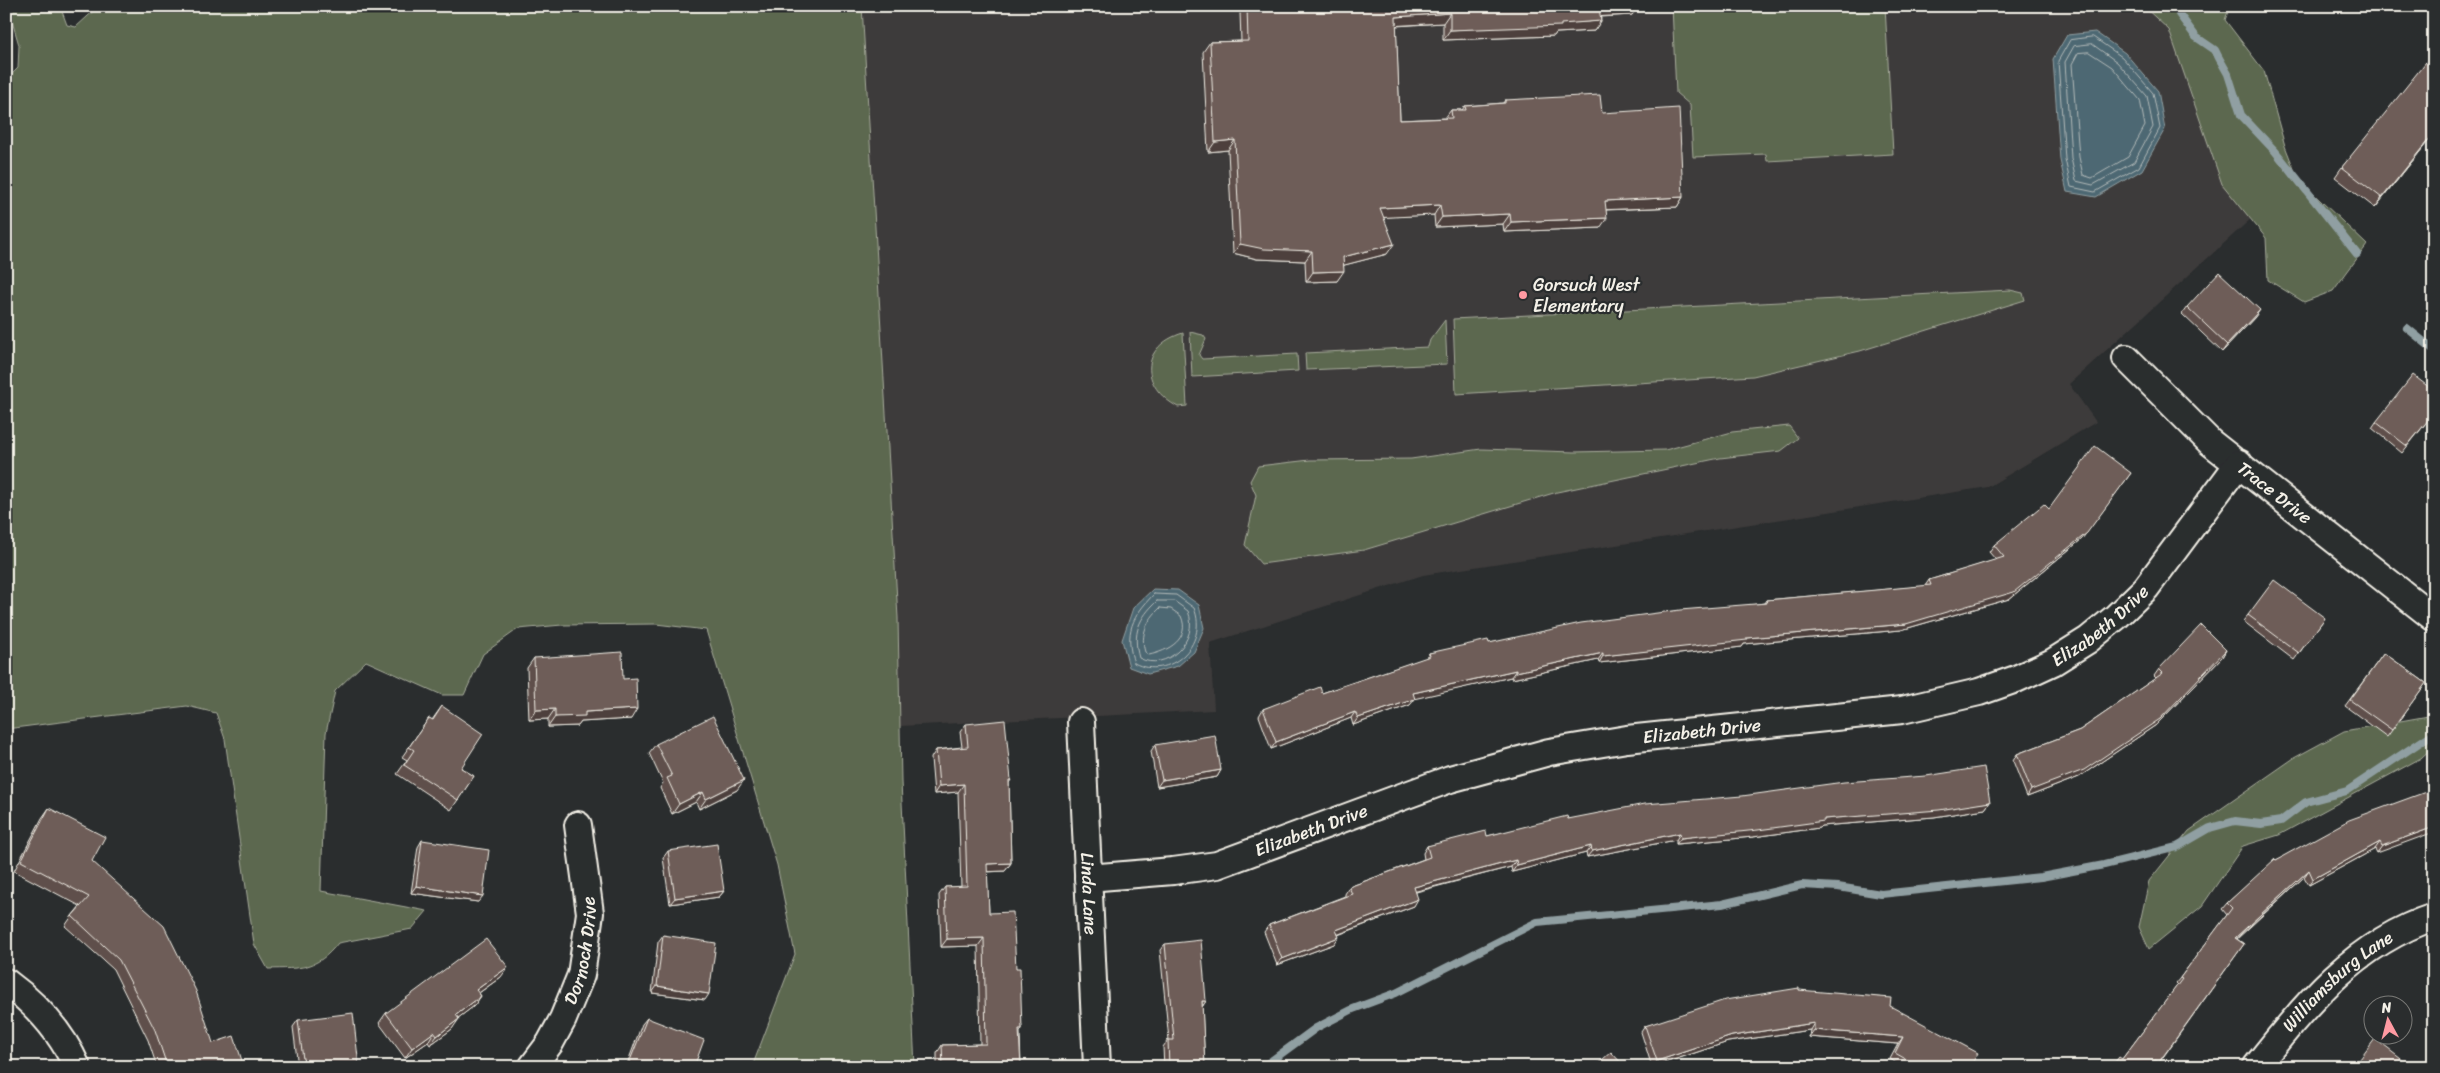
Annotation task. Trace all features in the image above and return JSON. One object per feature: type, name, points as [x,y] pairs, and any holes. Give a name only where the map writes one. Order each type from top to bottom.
[{"type":"street","name":"Trace Drive","points":[[2126,358],[2210,442],[2238,462],[2434,618]]},
{"type":"street","name":"Elizabeth Drive","points":[[1088,878],[1173,871],[1216,865],[1450,779],[1549,752],[1627,739],[1902,710],[1979,692],[2016,679],[2054,662],[2088,640],[2116,617],[2146,588],[2238,462]]},
{"type":"street","name":"Linda Lane","points":[[1081,722],[1097,1067]]},
{"type":"street","name":"Dornoch Drive","points":[[532,1067],[550,1043],[563,1020],[581,975],[590,913],[578,825]]},
{"type":"street","name":"Williamsburg Lane","points":[[2256,1067],[2300,1013],[2351,962],[2364,952],[2398,933],[2434,917]]},
{"type":"street","points":[[6,982],[22,993],[50,1022],[77,1067]]},
{"type":"shaded area","name":"Gorsuch West Elementary","points":[[862,6],[2176,6],[2265,206],[2069,384],[2096,422],[1988,487],[1423,575],[1210,643],[1214,710],[900,726],[898,618]]},
{"type":"green space","points":[[10,6],[60,6],[67,25],[76,27],[99,6],[862,6],[898,618],[901,782],[915,1067],[752,1067],[795,954],[777,865],[706,630],[656,624],[562,625],[518,629],[483,654],[464,695],[442,695],[366,661],[335,691],[326,733],[321,891],[427,911],[412,929],[338,943],[322,959],[298,968],[268,969],[254,944],[225,739],[216,713],[187,706],[6,729],[6,80],[18,68],[19,45],[9,11]]},
{"type":"green space","points":[[1672,6],[1885,6],[1893,154],[1767,161],[1766,154],[1693,157],[1690,105],[1676,93]]},
{"type":"green space","points":[[2143,6],[2230,6],[2225,20],[2264,71],[2285,146],[2298,179],[2367,245],[2333,291],[2304,302],[2268,280],[2266,238],[2222,184],[2169,30]]},
{"type":"green space","points":[[2010,290],[2023,293],[2025,300],[1860,351],[1753,376],[1456,394],[1453,319]]},
{"type":"green space","points":[[1445,320],[1447,364],[1306,370],[1305,353],[1428,347],[1430,340]]},
{"type":"green space","points":[[1190,332],[1203,335],[1206,339],[1199,355],[1202,359],[1297,354],[1298,371],[1192,377]]},
{"type":"green space","points":[[1183,333],[1187,406],[1178,407],[1165,398],[1156,388],[1151,378],[1150,367],[1152,357],[1159,347],[1169,339]]},
{"type":"green space","points":[[1789,426],[1798,438],[1781,451],[1720,458],[1557,492],[1364,550],[1261,564],[1245,545],[1256,495],[1250,481],[1258,466],[1310,460],[1411,459],[1481,449],[1574,452],[1665,450],[1732,432]]},
{"type":"green space","points":[[2434,715],[2434,746],[2421,758],[2279,835],[2243,846],[2202,906],[2149,949],[2139,927],[2149,881],[2189,831],[2294,758],[2344,731]]},
{"type":"water","points":[[2095,32],[2125,53],[2158,91],[2165,129],[2142,170],[2096,197],[2067,192],[2060,160],[2053,59],[2067,35]]},
{"type":"water","points":[[1153,589],[1178,590],[1199,605],[1204,628],[1194,652],[1178,666],[1148,674],[1129,667],[1122,640],[1133,608]]},
{"type":"building","points":[[1247,6],[1623,6],[1599,8],[1601,21],[1561,24],[1561,26],[1450,30],[1450,13],[1396,17],[1400,120],[1452,118],[1451,110],[1466,110],[1465,106],[1505,103],[1505,100],[1600,95],[1602,113],[1679,108],[1683,197],[1605,201],[1607,218],[1511,222],[1510,214],[1442,217],[1440,205],[1380,208],[1394,244],[1343,257],[1344,271],[1313,272],[1312,251],[1264,249],[1240,244],[1235,140],[1215,142],[1210,42],[1248,41]]},
{"type":"building","points":[[2430,57],[2434,60],[2434,133],[2382,198],[2342,167]]},
{"type":"building","points":[[2219,272],[2260,310],[2227,345],[2187,307]]},
{"type":"building","points":[[2413,375],[2434,391],[2434,413],[2407,446],[2376,422]]},
{"type":"building","points":[[2095,446],[2131,473],[2087,533],[2014,592],[1906,624],[1747,638],[1747,640],[1603,656],[1603,653],[1516,672],[1516,670],[1413,693],[1415,699],[1358,718],[1355,712],[1276,742],[1263,709],[1320,687],[1322,693],[1430,656],[1429,653],[1488,640],[1489,643],[1581,623],[1680,610],[1767,603],[1766,600],[1931,585],[1929,580],[2004,557],[1994,545],[2044,504],[2049,509]]},
{"type":"building","points":[[2274,580],[2325,618],[2299,653],[2248,615]]},
{"type":"building","points":[[2201,625],[2226,650],[2160,719],[2084,770],[2031,790],[2017,754],[2080,730],[2163,673],[2159,669]]},
{"type":"building","points":[[622,652],[623,679],[636,678],[637,709],[585,712],[585,716],[555,717],[555,709],[536,710],[534,658]]},
{"type":"building","points":[[2384,653],[2426,683],[2392,730],[2350,700]]},
{"type":"building","points":[[442,706],[483,734],[461,768],[474,776],[458,800],[404,765],[414,750],[409,747],[429,718],[433,720]]},
{"type":"building","points":[[713,716],[744,780],[706,799],[703,792],[679,804],[667,778],[672,776],[656,744]]},
{"type":"building","points":[[1005,720],[1011,780],[1009,780],[1011,863],[987,864],[989,913],[1013,912],[1016,968],[1020,968],[1022,1029],[1019,1029],[1021,1067],[943,1067],[942,1045],[986,1044],[984,938],[947,939],[945,887],[967,886],[964,784],[939,786],[936,750],[968,747],[966,724]]},
{"type":"building","points":[[1215,735],[1221,770],[1162,780],[1155,745]]},
{"type":"building","points":[[1984,767],[1990,802],[1939,810],[1824,819],[1824,821],[1758,830],[1681,838],[1680,833],[1592,851],[1591,846],[1517,865],[1516,860],[1414,887],[1418,899],[1336,930],[1339,937],[1282,959],[1269,925],[1352,894],[1349,887],[1430,857],[1427,846],[1486,831],[1487,836],[1567,816],[1568,819],[1645,804],[1742,796],[1844,782],[1926,776]]},
{"type":"building","points":[[2434,789],[2434,827],[2382,846],[2380,842],[2313,879],[2309,870],[2235,938],[2244,944],[2159,1062],[2155,1060],[2150,1067],[2111,1067],[2119,1057],[2122,1059],[2182,979],[2180,978],[2232,908],[2227,903],[2275,859],[2349,820]]},
{"type":"building","points":[[49,808],[105,837],[92,861],[164,926],[196,991],[213,1043],[234,1036],[244,1067],[179,1067],[178,1062],[167,1066],[155,1030],[119,960],[72,916],[89,897],[21,861]]},
{"type":"building","points":[[422,840],[489,850],[483,896],[416,886]]},
{"type":"building","points":[[717,844],[724,891],[675,898],[668,851]]},
{"type":"building","points":[[663,935],[716,943],[709,994],[657,986]]},
{"type":"building","points":[[486,939],[508,967],[476,990],[481,996],[456,1015],[459,1019],[437,1036],[434,1032],[412,1048],[386,1013]]},
{"type":"building","points":[[1201,940],[1206,1001],[1202,1001],[1205,1067],[1169,1067],[1168,1040],[1174,1040],[1165,944]]},
{"type":"building","points":[[1799,988],[1799,990],[1891,998],[1890,1006],[1978,1053],[1970,1067],[1920,1067],[1895,1053],[1903,1037],[1814,1030],[1814,1023],[1732,1036],[1657,1061],[1645,1026],[1725,1000]]},
{"type":"building","points":[[353,1013],[359,1067],[304,1067],[298,1020]]},
{"type":"building","points":[[647,1018],[704,1040],[694,1067],[638,1067],[629,1063]]},
{"type":"building","points":[[2370,1046],[2384,1046],[2405,1062],[2401,1067],[2354,1067]]},
{"type":"building","points":[[1611,1052],[1625,1067],[1594,1067]]},
{"type":"waterway","points":[[2177,6],[2179,14],[2196,37],[2215,50],[2228,74],[2241,115],[2275,151],[2357,254]]},
{"type":"waterway","points":[[2407,328],[2434,350]]},
{"type":"waterway","points":[[1263,1067],[1316,1028],[1353,1009],[1396,993],[1537,922],[1722,904],[1802,885],[1838,887],[1881,894],[2041,877],[2104,865],[2177,847],[2210,828],[2235,821],[2261,824],[2281,821],[2306,802],[2347,791],[2434,733]]},
{"type":"place","name":"Gorsuch West Elementary","points":[[1523,295]]}]
